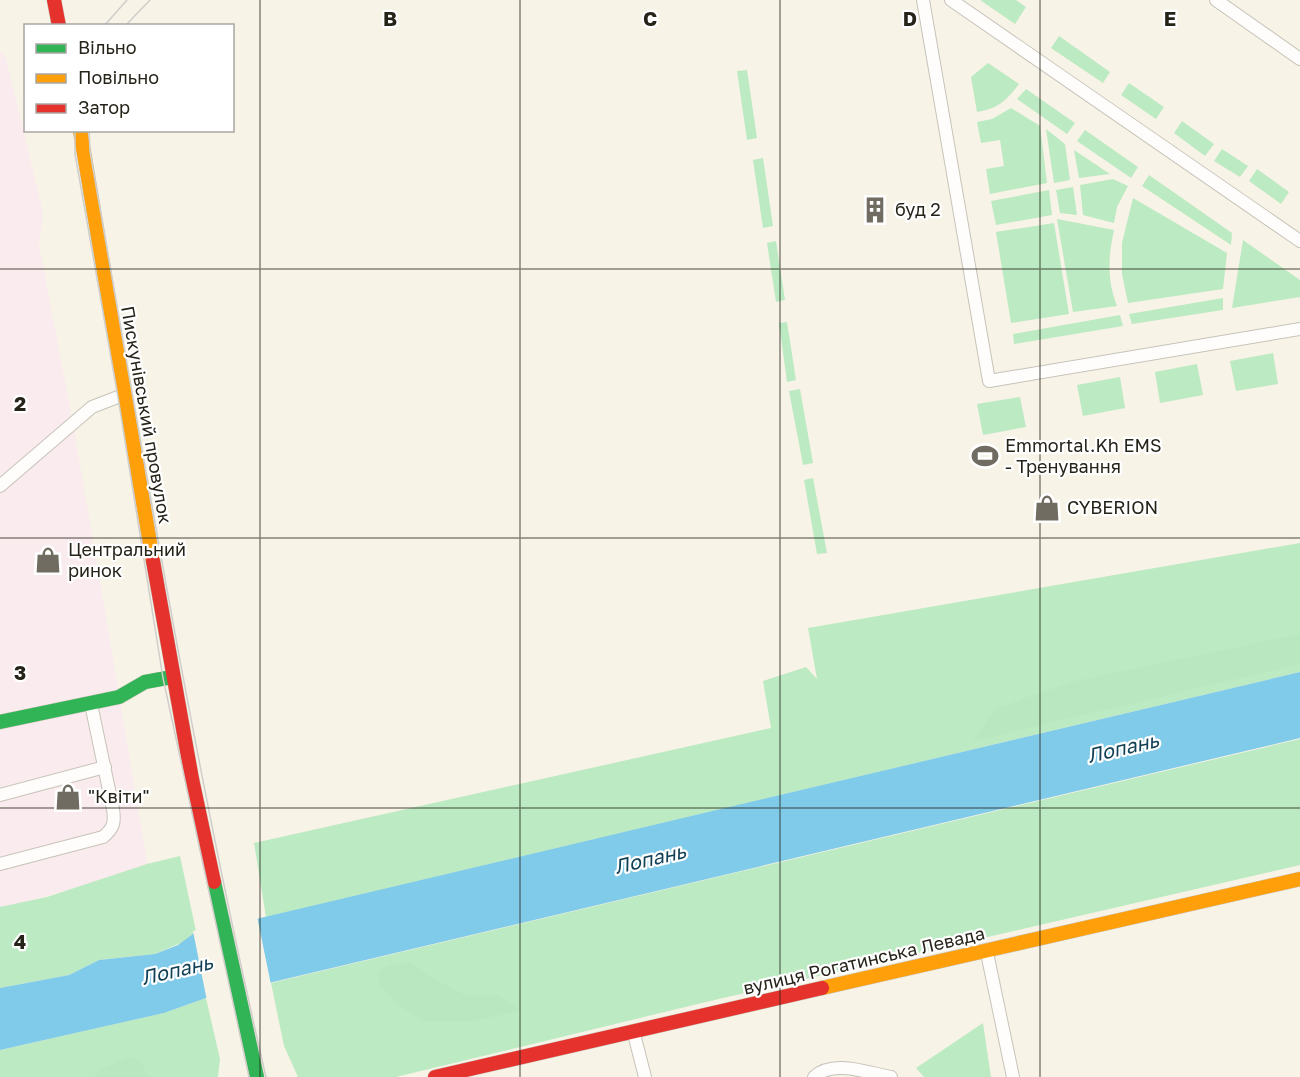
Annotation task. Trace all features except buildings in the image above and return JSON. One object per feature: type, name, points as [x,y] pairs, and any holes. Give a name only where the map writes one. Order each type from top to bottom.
[{"type":"street","points":[[54,0],[59,24]]},
{"type":"street","name":"Пискунівський провулок","points":[[80,132],[172,677],[257,1077]]},
{"type":"street","points":[[0,722],[119,697],[145,682],[172,677]]},
{"type":"street","name":"вулиця Рогатинська Левада","points":[[435,1077],[1300,879]]},
{"type":"lane","points":[[923,0],[988,381],[1300,329]]},
{"type":"lane","points":[[951,0],[1300,241]]},
{"type":"lane","points":[[1216,0],[1300,58]]},
{"type":"lane","points":[[0,486],[92,407],[124,395]]},
{"type":"lane","points":[[0,864],[103,837],[112,829],[115,820],[91,703]]},
{"type":"lane","points":[[0,795],[105,767]]},
{"type":"lane","points":[[987,952],[1013,1077]]},
{"type":"lane","points":[[634,1033],[645,1077]]},
{"type":"lane","points":[[814,1077],[819,1072],[834,1067],[891,1077]]},
{"type":"shaded area","name":"Центральний ринок","points":[[0,52],[6,58],[43,213],[39,245],[73,423],[148,867],[0,909]]},
{"type":"green space","points":[[980,0],[1016,0],[1026,7],[1015,24]]},
{"type":"green space","points":[[1059,36],[1110,72],[1103,83],[1051,48]]},
{"type":"green space","points":[[988,63],[1019,84],[1001,103],[991,109],[977,112],[971,77]]},
{"type":"green space","points":[[747,70],[757,138],[747,140],[737,71]]},
{"type":"green space","points":[[1129,83],[1164,107],[1156,119],[1121,95]]},
{"type":"green space","points":[[1026,89],[1075,123],[1067,134],[1017,99]]},
{"type":"green space","points":[[1011,108],[1040,126],[1047,183],[990,194],[986,169],[1004,166],[1000,140],[981,143],[977,122],[992,119]]},
{"type":"green space","points":[[1182,121],[1214,144],[1205,156],[1174,133]]},
{"type":"green space","points":[[1046,129],[1065,144],[1070,180],[1054,183]]},
{"type":"green space","points":[[1085,130],[1138,167],[1131,178],[1077,141]]},
{"type":"green space","points":[[1222,149],[1248,166],[1240,177],[1214,161]]},
{"type":"green space","points":[[1074,150],[1110,174],[1079,178]]},
{"type":"green space","points":[[763,158],[773,226],[763,228],[753,160]]},
{"type":"green space","points":[[1257,169],[1289,192],[1281,204],[1249,181]]},
{"type":"green space","points":[[1149,175],[1232,233],[1231,245],[1142,186]]},
{"type":"green space","points":[[1113,179],[1128,186],[1117,207],[1114,223],[1083,215],[1080,185]]},
{"type":"green space","points":[[1073,187],[1077,215],[1060,213],[1056,190]]},
{"type":"green space","points":[[1049,190],[1052,215],[996,225],[991,201]]},
{"type":"green space","points":[[1133,198],[1227,253],[1223,289],[1128,303],[1122,274],[1122,243]]},
{"type":"green space","points":[[1057,219],[1114,230],[1110,268],[1111,287],[1117,306],[1073,312]]},
{"type":"green space","points":[[1054,223],[1069,314],[1011,323],[996,232]]},
{"type":"green space","points":[[1243,240],[1300,280],[1300,297],[1232,308]]},
{"type":"green space","points":[[776,241],[785,300],[776,302],[767,243]]},
{"type":"green space","points":[[1223,298],[1223,310],[1132,324],[1129,314]]},
{"type":"green space","points":[[1120,315],[1123,326],[1014,344],[1013,334]]},
{"type":"green space","points":[[787,322],[796,380],[787,382],[779,323]]},
{"type":"green space","points":[[1273,353],[1278,384],[1236,391],[1230,361]]},
{"type":"green space","points":[[1197,364],[1203,395],[1160,403],[1155,372]]},
{"type":"green space","points":[[1120,377],[1125,408],[1083,416],[1077,385]]},
{"type":"green space","points":[[800,389],[813,463],[803,465],[789,391]]},
{"type":"green space","points":[[1020,397],[1026,427],[983,435],[977,404]]},
{"type":"green space","points":[[813,478],[827,553],[817,554],[804,480]]},
{"type":"green space","points":[[1300,543],[1300,672],[266,917],[254,843],[771,728],[763,681],[806,667],[817,679],[808,628]]},
{"type":"green space","points":[[1300,634],[1300,664],[973,741],[995,709],[1071,682]]},
{"type":"green space","points":[[1300,739],[1300,865],[706,1002],[396,1077],[298,1077],[284,1046],[271,983]]},
{"type":"green space","points":[[180,856],[197,936],[155,954],[99,960],[69,975],[0,988],[0,907],[47,897],[147,864]]},
{"type":"green space","points":[[411,962],[429,976],[467,996],[499,995],[521,1010],[475,1021],[424,1021],[399,1006],[379,985],[378,972],[388,966]]},
{"type":"green space","points":[[206,998],[220,1059],[218,1077],[0,1077],[0,1050],[164,1013]]},
{"type":"green space","points":[[983,1023],[991,1077],[924,1077],[916,1068]]},
{"type":"green space","points":[[129,1057],[139,1059],[149,1077],[95,1077],[99,1070]]},
{"type":"water","name":"Лопань","points":[[1300,672],[1300,738],[206,998],[164,1013],[0,1050],[0,988],[69,975],[99,960],[155,954],[178,945],[193,934]]},
{"type":"pier","points":[[257,916],[271,985],[207,1001],[193,931]]},
{"type":"tram line","points":[[106,24],[127,0]]},
{"type":"tram line","points":[[127,24],[150,0]]},
{"type":"tram line","points":[[75,132],[75,154],[118,397],[163,678],[249,1077]]},
{"type":"tram line","points":[[89,132],[90,151],[193,731],[266,1077]]},
{"type":"traffic: fast","points":[[0,722],[119,697],[145,682],[172,677]]},
{"type":"traffic: fast","points":[[214,882],[257,1077]]},
{"type":"traffic: slow","points":[[80,132],[153,561]]},
{"type":"traffic: slow","points":[[822,988],[1300,879]]},
{"type":"traffic: jam","points":[[54,0],[59,24]]},
{"type":"traffic: jam","points":[[153,561],[192,779],[214,882]]},
{"type":"traffic: jam","points":[[435,1077],[822,988]]},
{"type":"place","name":"буд 2","points":[[875,210]]},
{"type":"place","name":"Emmortal.Kh EMS - Тренування","points":[[985,456]]},
{"type":"place","name":"CYBERION","points":[[1047,508]]},
{"type":"place","name":"Центральний ринок","points":[[48,560]]},
{"type":"place","name":"\"Квіти\"","points":[[68,797]]}]
